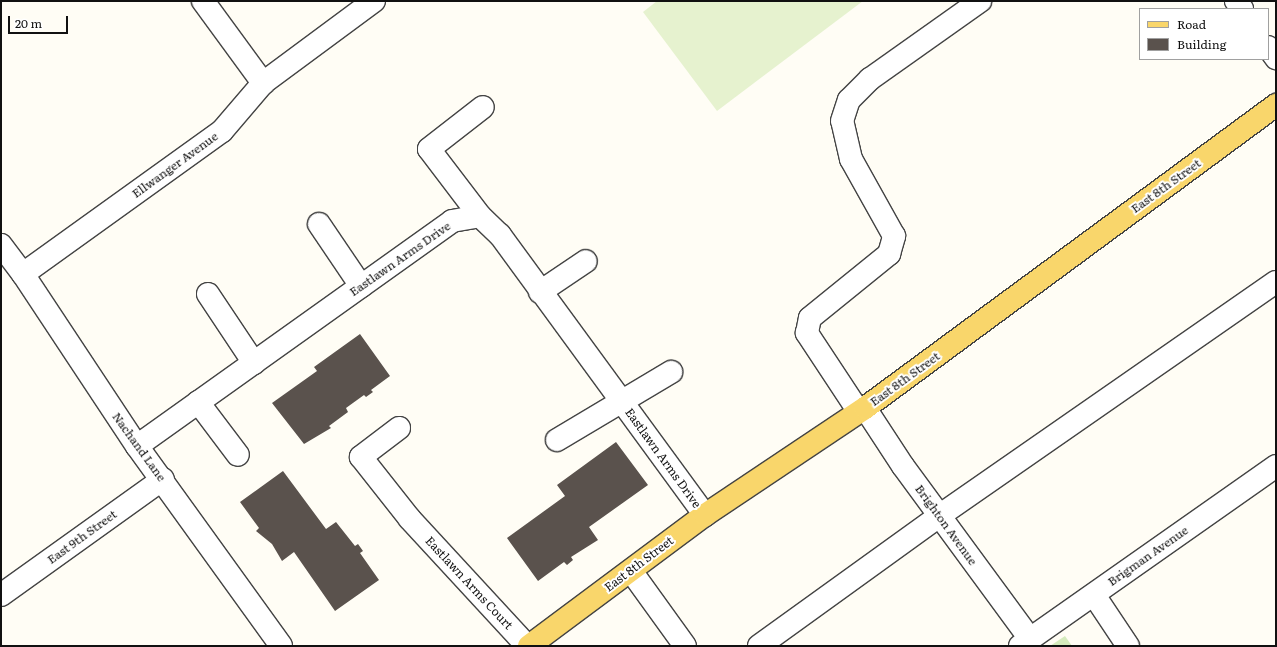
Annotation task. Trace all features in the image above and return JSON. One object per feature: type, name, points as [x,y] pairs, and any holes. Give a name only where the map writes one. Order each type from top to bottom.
[{"type":"main road","name":"East 8th Street","points":[[528,646],[706,515],[862,410],[1276,105]]},
{"type":"street","points":[[203,1],[263,83]]},
{"type":"street","name":"Ellwanger Avenue","points":[[23,274],[222,131],[263,83],[374,1]]},
{"type":"street","name":"Brighton Avenue","points":[[980,1],[870,79],[849,100],[842,122],[851,159],[894,236],[888,254],[810,318],[807,332],[939,516],[1025,643]]},
{"type":"street","points":[[1269,48],[1276,58]]},
{"type":"street","points":[[480,216],[430,149],[483,107]]},
{"type":"street","name":"Eastlawn Arms Drive","points":[[136,446],[452,221],[480,216],[500,235],[540,292],[706,515]]},
{"type":"street","points":[[319,224],[361,286]]},
{"type":"street","name":"Nachand Lane","points":[[1,245],[23,274],[136,446],[163,479],[281,646]]},
{"type":"street","points":[[540,292],[586,261]]},
{"type":"street","points":[[759,646],[939,516],[1276,282]]},
{"type":"street","points":[[208,294],[254,363]]},
{"type":"street","points":[[557,440],[621,400],[671,372]]},
{"type":"street","points":[[198,402],[238,455]]},
{"type":"street","name":"Eastlawn Arms Court","points":[[399,428],[361,457],[410,519],[528,646]]},
{"type":"street","name":"Brigman Avenue","points":[[1025,643],[1276,466]]},
{"type":"street","name":"East 9th Street","points":[[1,595],[163,479]]},
{"type":"street","points":[[631,571],[685,646]]},
{"type":"street","points":[[1094,595],[1128,646]]},
{"type":"green space","points":[[657,1],[863,1],[717,111],[643,12]]},
{"type":"green space","points":[[1065,636],[1072,646],[1050,646]]},
{"type":"building","points":[[360,334],[390,376],[371,390],[373,392],[366,397],[364,395],[346,408],[348,412],[329,426],[331,428],[304,444],[272,403],[317,371],[314,367]]},
{"type":"building","points":[[616,442],[648,485],[589,527],[598,540],[571,557],[573,560],[567,565],[564,562],[538,581],[507,538],[565,496],[557,485]]},
{"type":"building","points":[[283,471],[326,529],[336,522],[355,546],[358,544],[363,551],[360,553],[379,580],[335,611],[294,552],[282,561],[272,544],[256,531],[259,528],[240,502]]}]
